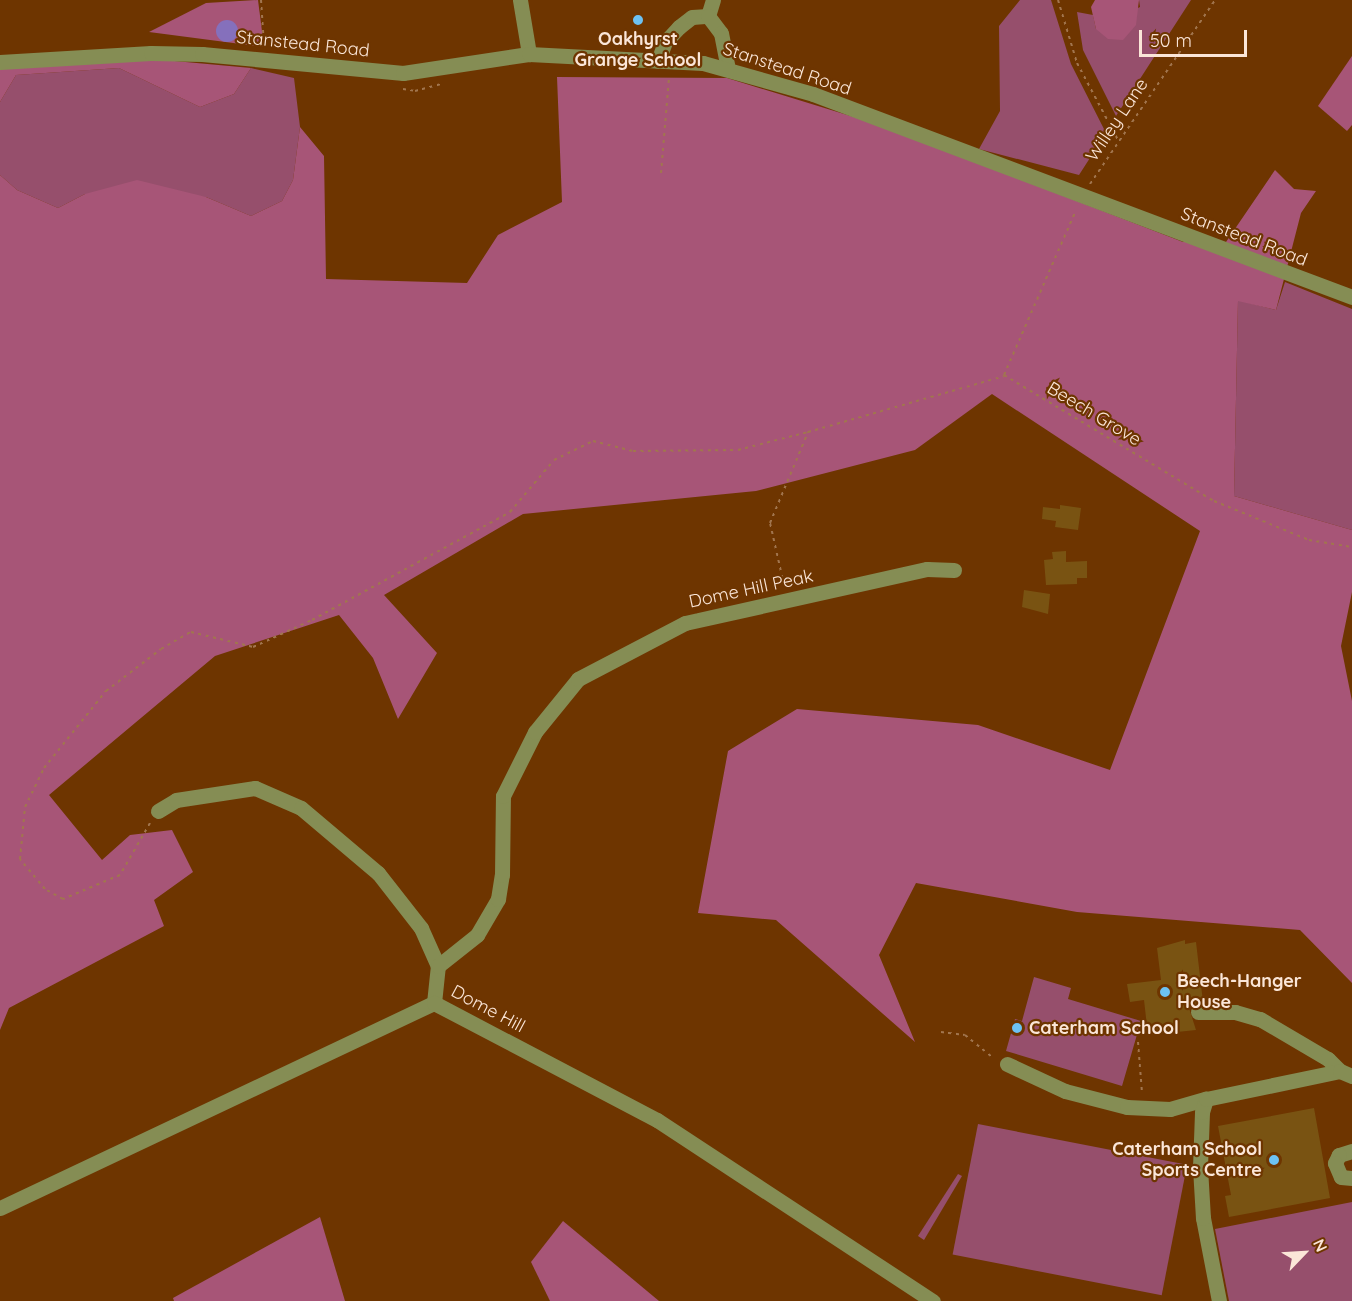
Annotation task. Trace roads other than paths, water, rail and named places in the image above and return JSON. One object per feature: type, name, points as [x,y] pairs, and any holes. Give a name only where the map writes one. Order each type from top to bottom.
[{"type":"street","points":[[520,0],[530,54]]},
{"type":"street","points":[[708,16],[713,0]]},
{"type":"street","points":[[664,62],[665,42],[679,27],[692,17],[708,16]]},
{"type":"street","points":[[708,16],[721,33],[728,68]]},
{"type":"street","name":"Stanstead Road","points":[[0,62],[151,53],[265,59],[403,73],[530,54],[728,68],[813,94],[1352,297]]},
{"type":"street","name":"Dome Hill Peak","points":[[438,966],[477,935],[498,899],[502,875],[503,796],[535,732],[578,679],[685,623],[788,602],[927,569],[954,570]]},
{"type":"street","points":[[158,811],[176,800],[255,789],[301,808],[378,873],[422,928],[438,966],[434,1002]]},
{"type":"street","name":"Dome Hill","points":[[0,1208],[434,1002],[657,1120],[933,1301]]},
{"type":"street","points":[[1198,1012],[1235,1012],[1260,1018],[1328,1059],[1346,1074]]},
{"type":"street","points":[[1007,1064],[1065,1091],[1144,1108],[1170,1109],[1206,1099],[1346,1074]]},
{"type":"street","points":[[1206,1099],[1202,1112],[1203,1218],[1220,1301]]},
{"type":"street","points":[[1352,1151],[1339,1155],[1335,1163],[1341,1177],[1352,1178]]},
{"type":"place","name":"Oakhyrst Grange School","points":[[638,20]]},
{"type":"place","name":"Beech-Hanger House","points":[[1165,992]]},
{"type":"place","name":"Caterham School","points":[[1017,1028]]},
{"type":"place","name":"Caterham School Sports Centre","points":[[1274,1160]]}]
